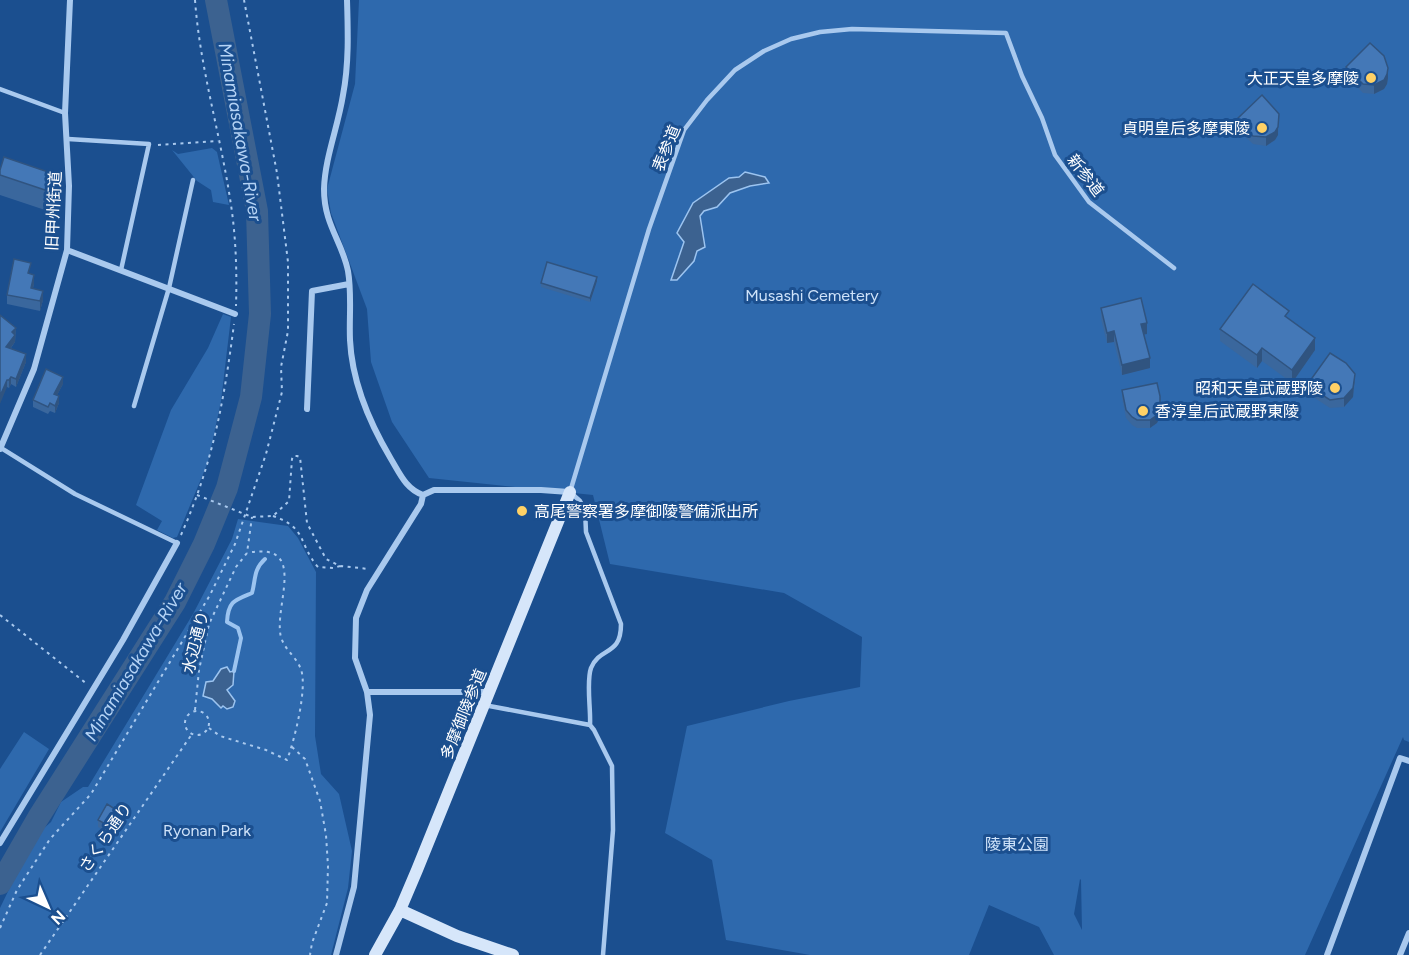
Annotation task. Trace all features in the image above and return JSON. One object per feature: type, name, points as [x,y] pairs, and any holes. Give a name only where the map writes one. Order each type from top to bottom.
[{"type":"main road","name":"多摩御陵参道","points":[[375,955],[400,910],[571,487]]},
{"type":"main road","points":[[400,910],[457,936],[513,955]]},
{"type":"street","name":"旧甲州街道","points":[[0,448],[34,369],[67,250],[69,186],[65,113],[70,0]]},
{"type":"street","points":[[347,0],[347,73],[327,165],[324,199],[328,220],[345,262],[349,284],[351,356],[361,398],[403,479],[415,492],[423,495]]},
{"type":"street","points":[[67,250],[235,314]]},
{"type":"street","points":[[307,409],[312,291],[349,284]]},
{"type":"street","points":[[336,955],[354,887],[370,714],[367,692],[355,658],[354,627],[367,590],[415,514],[423,495],[434,490],[541,490],[571,487]]},
{"type":"street","points":[[0,843],[148,598],[177,543]]},
{"type":"street","points":[[367,692],[489,692]]},
{"type":"street","points":[[1327,955],[1400,758],[1409,761]]},
{"type":"street","points":[[1401,955],[1409,933]]},
{"type":"lane","name":"表参道","points":[[571,487],[649,229],[684,130],[707,100],[735,70],[764,51],[791,39],[820,32],[852,29],[1006,33]]},
{"type":"lane","name":"新参道","points":[[1006,33],[1055,155],[1062,165],[1089,202],[1174,268]]},
{"type":"lane","points":[[0,89],[65,113]]},
{"type":"lane","points":[[68,139],[149,144],[121,270]]},
{"type":"lane","points":[[134,406],[169,288],[193,180]]},
{"type":"lane","points":[[0,448],[75,494],[177,543]]},
{"type":"lane","points":[[571,487],[585,510],[586,532],[621,624],[621,633],[615,648],[597,658],[591,669],[590,725],[612,766],[613,830],[603,955]]},
{"type":"lane","points":[[484,705],[590,725]]},
{"type":"path","points":[[177,543],[199,496],[219,422],[235,314],[236,285],[233,217],[199,38],[195,0]]},
{"type":"path","points":[[0,928],[17,890],[50,839],[91,794],[210,595],[235,544],[266,454],[282,392],[281,367],[288,331],[288,262],[277,173],[244,0]]},
{"type":"path","points":[[149,144],[166,146],[219,141]]},
{"type":"path","points":[[273,516],[289,501],[292,459],[293,456],[297,456],[300,458],[307,524],[326,559],[340,566],[378,572]]},
{"type":"path","points":[[199,496],[252,517],[273,516],[286,521],[296,527],[318,567],[340,566]]},
{"type":"path","points":[[209,728],[200,735],[192,734],[187,729],[185,721],[195,710],[201,711],[208,716],[209,728],[220,736],[266,750],[287,760],[292,747],[304,689],[299,665],[285,647],[280,634],[284,567],[279,556],[272,551],[262,550],[248,553],[252,517]]},
{"type":"path","name":"水辺通り","points":[[195,710],[204,642],[213,614],[236,567],[248,553]]},
{"type":"path","points":[[0,615],[80,680],[94,688]]},
{"type":"path","name":"さくら通り","points":[[40,955],[192,734]]},
{"type":"path","points":[[292,747],[305,759],[320,801],[327,845],[327,903],[312,943],[310,955]]},
{"type":"green space","name":"Musashi Cemetery","points":[[359,0],[1409,0],[1409,742],[1403,737],[1305,955],[1054,955],[1039,927],[989,905],[969,955],[810,955],[726,940],[712,860],[665,833],[687,726],[789,701],[860,687],[862,637],[784,593],[610,564],[593,495],[429,478],[392,422],[371,362],[367,309],[331,213],[327,189],[355,84]],"holes":[[[1081,880],[1082,930],[1074,914]]]},
{"type":"green space","points":[[212,148],[217,152],[229,205],[213,202],[211,190],[197,181],[172,150],[178,154]]},
{"type":"green space","points":[[223,314],[231,317],[221,401],[208,462],[177,537],[173,538],[157,530],[162,521],[136,505],[171,410],[208,348]]},
{"type":"green space","name":"Ryonan Park","points":[[238,519],[288,526],[298,538],[316,572],[315,736],[321,774],[339,794],[352,851],[348,888],[331,955],[0,955],[0,908],[14,879],[14,870],[35,836],[51,822],[61,802],[83,787],[88,787],[193,614],[232,539]]},
{"type":"green space","points":[[24,732],[49,749],[0,832],[0,769]]},
{"type":"shaded area","points":[[745,172],[765,177],[769,183],[750,186],[730,193],[717,207],[704,211],[700,216],[705,247],[697,251],[694,261],[677,280],[671,280],[684,242],[677,233],[693,203],[729,178],[739,177]]},
{"type":"shaded area","points":[[227,667],[230,672],[234,671],[233,685],[227,690],[235,701],[233,707],[227,709],[223,706],[221,708],[212,699],[203,696],[206,682],[213,681],[221,669]]},
{"type":"building","points":[[1370,43],[1384,56],[1388,68],[1384,80],[1374,85],[1363,84],[1346,67]]},
{"type":"building","points":[[1262,95],[1279,114],[1278,127],[1275,132],[1266,137],[1253,136],[1236,120]]},
{"type":"building","points":[[4,157],[57,175],[51,192],[0,175]]},
{"type":"building","points":[[14,259],[31,263],[28,273],[34,275],[31,288],[43,291],[40,301],[7,295]]},
{"type":"building","points":[[547,262],[597,277],[590,298],[541,283]]},
{"type":"building","points":[[1253,284],[1289,311],[1285,316],[1315,338],[1292,370],[1262,348],[1257,355],[1220,329]]},
{"type":"building","points":[[1141,298],[1147,323],[1141,324],[1150,358],[1122,365],[1114,331],[1107,333],[1101,308]]},
{"type":"building","points":[[0,315],[16,328],[12,332],[15,335],[6,347],[26,354],[16,379],[11,377],[7,380],[0,396]]},
{"type":"building","points":[[1330,353],[1346,363],[1355,374],[1353,388],[1344,398],[1330,400],[1307,385]]},
{"type":"building","points":[[46,369],[63,377],[54,394],[59,396],[55,406],[50,403],[48,407],[33,400]]},
{"type":"building","points":[[1157,383],[1160,409],[1157,415],[1150,420],[1137,420],[1132,417],[1126,410],[1122,390]]},
{"type":"building","points":[[107,804],[118,811],[109,826],[98,820]]},
{"type":"waterway","name":"Minamiasakawa-River","points":[[0,884],[38,818],[175,602],[204,544],[227,488],[251,397],[260,314],[257,211],[216,0]]},
{"type":"waterway","points":[[234,671],[241,638],[238,628],[227,622],[229,610],[234,602],[252,593],[257,571],[265,559]]},
{"type":"place","name":"大正天皇多摩陵","points":[[1371,78]]},
{"type":"place","name":"貞明皇后多摩東陵","points":[[1262,128]]},
{"type":"place","name":"昭和天皇武蔵野陵","points":[[1335,388]]},
{"type":"place","name":"香淳皇后武蔵野東陵","points":[[1143,411]]},
{"type":"place","name":"高尾警察署多摩御陵警備派出所","points":[[522,511]]},
{"type":"park label","name":"陵東公園","points":[[1017,844]]}]
